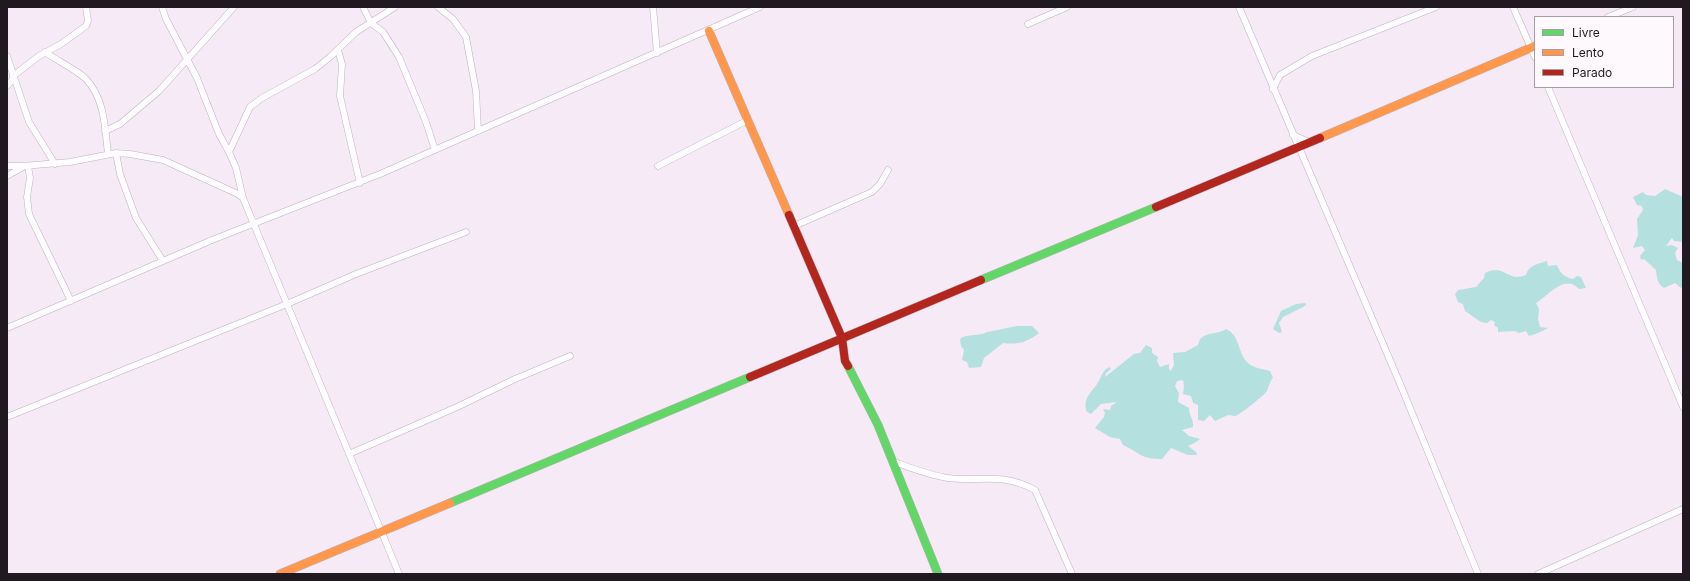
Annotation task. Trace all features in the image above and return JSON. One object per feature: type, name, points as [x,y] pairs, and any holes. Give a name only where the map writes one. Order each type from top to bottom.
[{"type":"street","points":[[7,86],[13,77],[45,52],[61,44],[86,26],[88,21],[86,7]]},
{"type":"street","points":[[162,7],[166,19],[187,58],[205,97],[219,134],[236,168],[243,198],[253,224],[400,574]]},
{"type":"street","points":[[106,131],[120,124],[158,91],[234,7]]},
{"type":"street","points":[[363,7],[371,23],[383,32],[399,57],[426,122],[435,150]]},
{"type":"street","points":[[229,152],[250,107],[262,98],[315,69],[338,50],[356,32],[395,7]]},
{"type":"street","points":[[438,7],[453,19],[466,37],[476,91],[478,131]]},
{"type":"street","points":[[653,7],[657,53]]},
{"type":"street","points":[[7,328],[163,261],[360,182],[709,31],[748,10],[760,7]]},
{"type":"street","points":[[1028,24],[1067,7]]},
{"type":"street","points":[[1238,7],[1401,386],[1478,574]]},
{"type":"street","points":[[1273,89],[1280,75],[1312,56],[1436,7]]},
{"type":"street","points":[[280,574],[1299,148],[1309,142],[1533,46],[1514,7]]},
{"type":"street","points":[[1610,16],[1633,7]]},
{"type":"street","points":[[709,31],[842,338],[845,361],[858,383],[892,460],[938,574]]},
{"type":"street","points":[[338,50],[342,64],[340,96],[360,182]]},
{"type":"street","points":[[45,52],[86,78],[97,95],[102,107],[108,154]]},
{"type":"street","points":[[7,56],[29,122],[55,164]]},
{"type":"street","points":[[1548,88],[1683,407]]},
{"type":"street","points":[[658,166],[748,120]]},
{"type":"street","points":[[1293,134],[1309,142]]},
{"type":"street","points":[[7,166],[55,164],[116,153],[163,160],[238,194],[243,198]]},
{"type":"street","points":[[116,153],[126,194],[136,218],[163,261]]},
{"type":"street","points":[[7,176],[26,166]]},
{"type":"street","points":[[26,166],[30,178],[27,197],[29,214],[70,301]]},
{"type":"street","points":[[794,226],[872,192],[880,184],[888,170]]},
{"type":"street","points":[[7,417],[287,304],[356,274],[466,232]]},
{"type":"street","points":[[349,454],[457,407],[515,379],[570,356]]},
{"type":"street","points":[[892,460],[924,474],[950,478],[996,478],[1012,480],[1035,490],[1072,574]]},
{"type":"street","points":[[1538,574],[1683,509]]},
{"type":"shaded area","points":[[1665,189],[1683,197],[1683,242],[1674,241],[1672,238],[1666,246],[1672,245],[1678,248],[1675,253],[1677,260],[1683,263],[1683,285],[1681,288],[1675,283],[1664,288],[1658,280],[1656,270],[1644,259],[1641,260],[1640,256],[1645,250],[1642,246],[1633,248],[1638,235],[1637,219],[1643,210],[1642,206],[1637,205],[1633,197],[1643,192],[1646,195],[1655,196]]},
{"type":"shaded area","points":[[1547,261],[1548,266],[1557,265],[1561,272],[1567,277],[1573,279],[1577,276],[1581,277],[1586,288],[1579,289],[1568,283],[1557,287],[1536,303],[1539,309],[1538,319],[1540,327],[1548,328],[1543,331],[1529,336],[1526,331],[1519,333],[1515,331],[1498,332],[1498,328],[1494,325],[1495,322],[1491,320],[1487,323],[1481,322],[1465,311],[1463,304],[1458,302],[1455,294],[1458,290],[1476,287],[1484,278],[1485,273],[1498,270],[1512,276],[1520,277],[1526,275],[1531,267]]},
{"type":"shaded area","points":[[1305,303],[1306,305],[1303,307],[1283,317],[1279,323],[1282,332],[1279,333],[1273,329],[1281,311],[1296,304]]},
{"type":"shaded area","points":[[1017,326],[1032,326],[1039,333],[1031,339],[1022,342],[1013,344],[1003,343],[984,358],[981,367],[969,368],[967,362],[962,360],[964,350],[961,346],[960,339],[963,337]]},
{"type":"shaded area","points":[[1226,329],[1231,332],[1237,340],[1242,354],[1248,363],[1255,367],[1270,371],[1273,378],[1266,392],[1246,409],[1237,415],[1228,415],[1215,421],[1210,415],[1204,421],[1198,420],[1198,405],[1193,403],[1191,396],[1183,394],[1183,380],[1177,381],[1175,386],[1179,393],[1178,402],[1189,408],[1193,424],[1193,427],[1182,430],[1189,436],[1200,439],[1188,446],[1196,452],[1197,455],[1188,455],[1171,448],[1162,459],[1145,457],[1123,445],[1120,439],[1110,437],[1095,428],[1104,417],[1105,413],[1103,409],[1110,410],[1111,406],[1117,402],[1101,404],[1091,414],[1087,412],[1086,400],[1106,369],[1109,367],[1111,369],[1106,373],[1105,377],[1134,354],[1140,353],[1146,345],[1152,348],[1152,353],[1158,357],[1157,361],[1160,367],[1169,364],[1169,369],[1171,371],[1174,365],[1173,353],[1185,352],[1198,345],[1202,337]]},
{"type":"traffic: fast","points":[[981,280],[1156,207]]},
{"type":"traffic: fast","points":[[848,366],[878,425],[938,574]]},
{"type":"traffic: fast","points":[[450,503],[750,377]]},
{"type":"traffic: slow","points":[[709,31],[789,215]]},
{"type":"traffic: slow","points":[[1320,138],[1534,46]]},
{"type":"traffic: slow","points":[[280,574],[450,503]]},
{"type":"traffic: jam","points":[[1156,207],[1320,138]]},
{"type":"traffic: jam","points":[[789,215],[842,338],[845,361],[848,366]]},
{"type":"traffic: jam","points":[[750,377],[981,280]]}]
